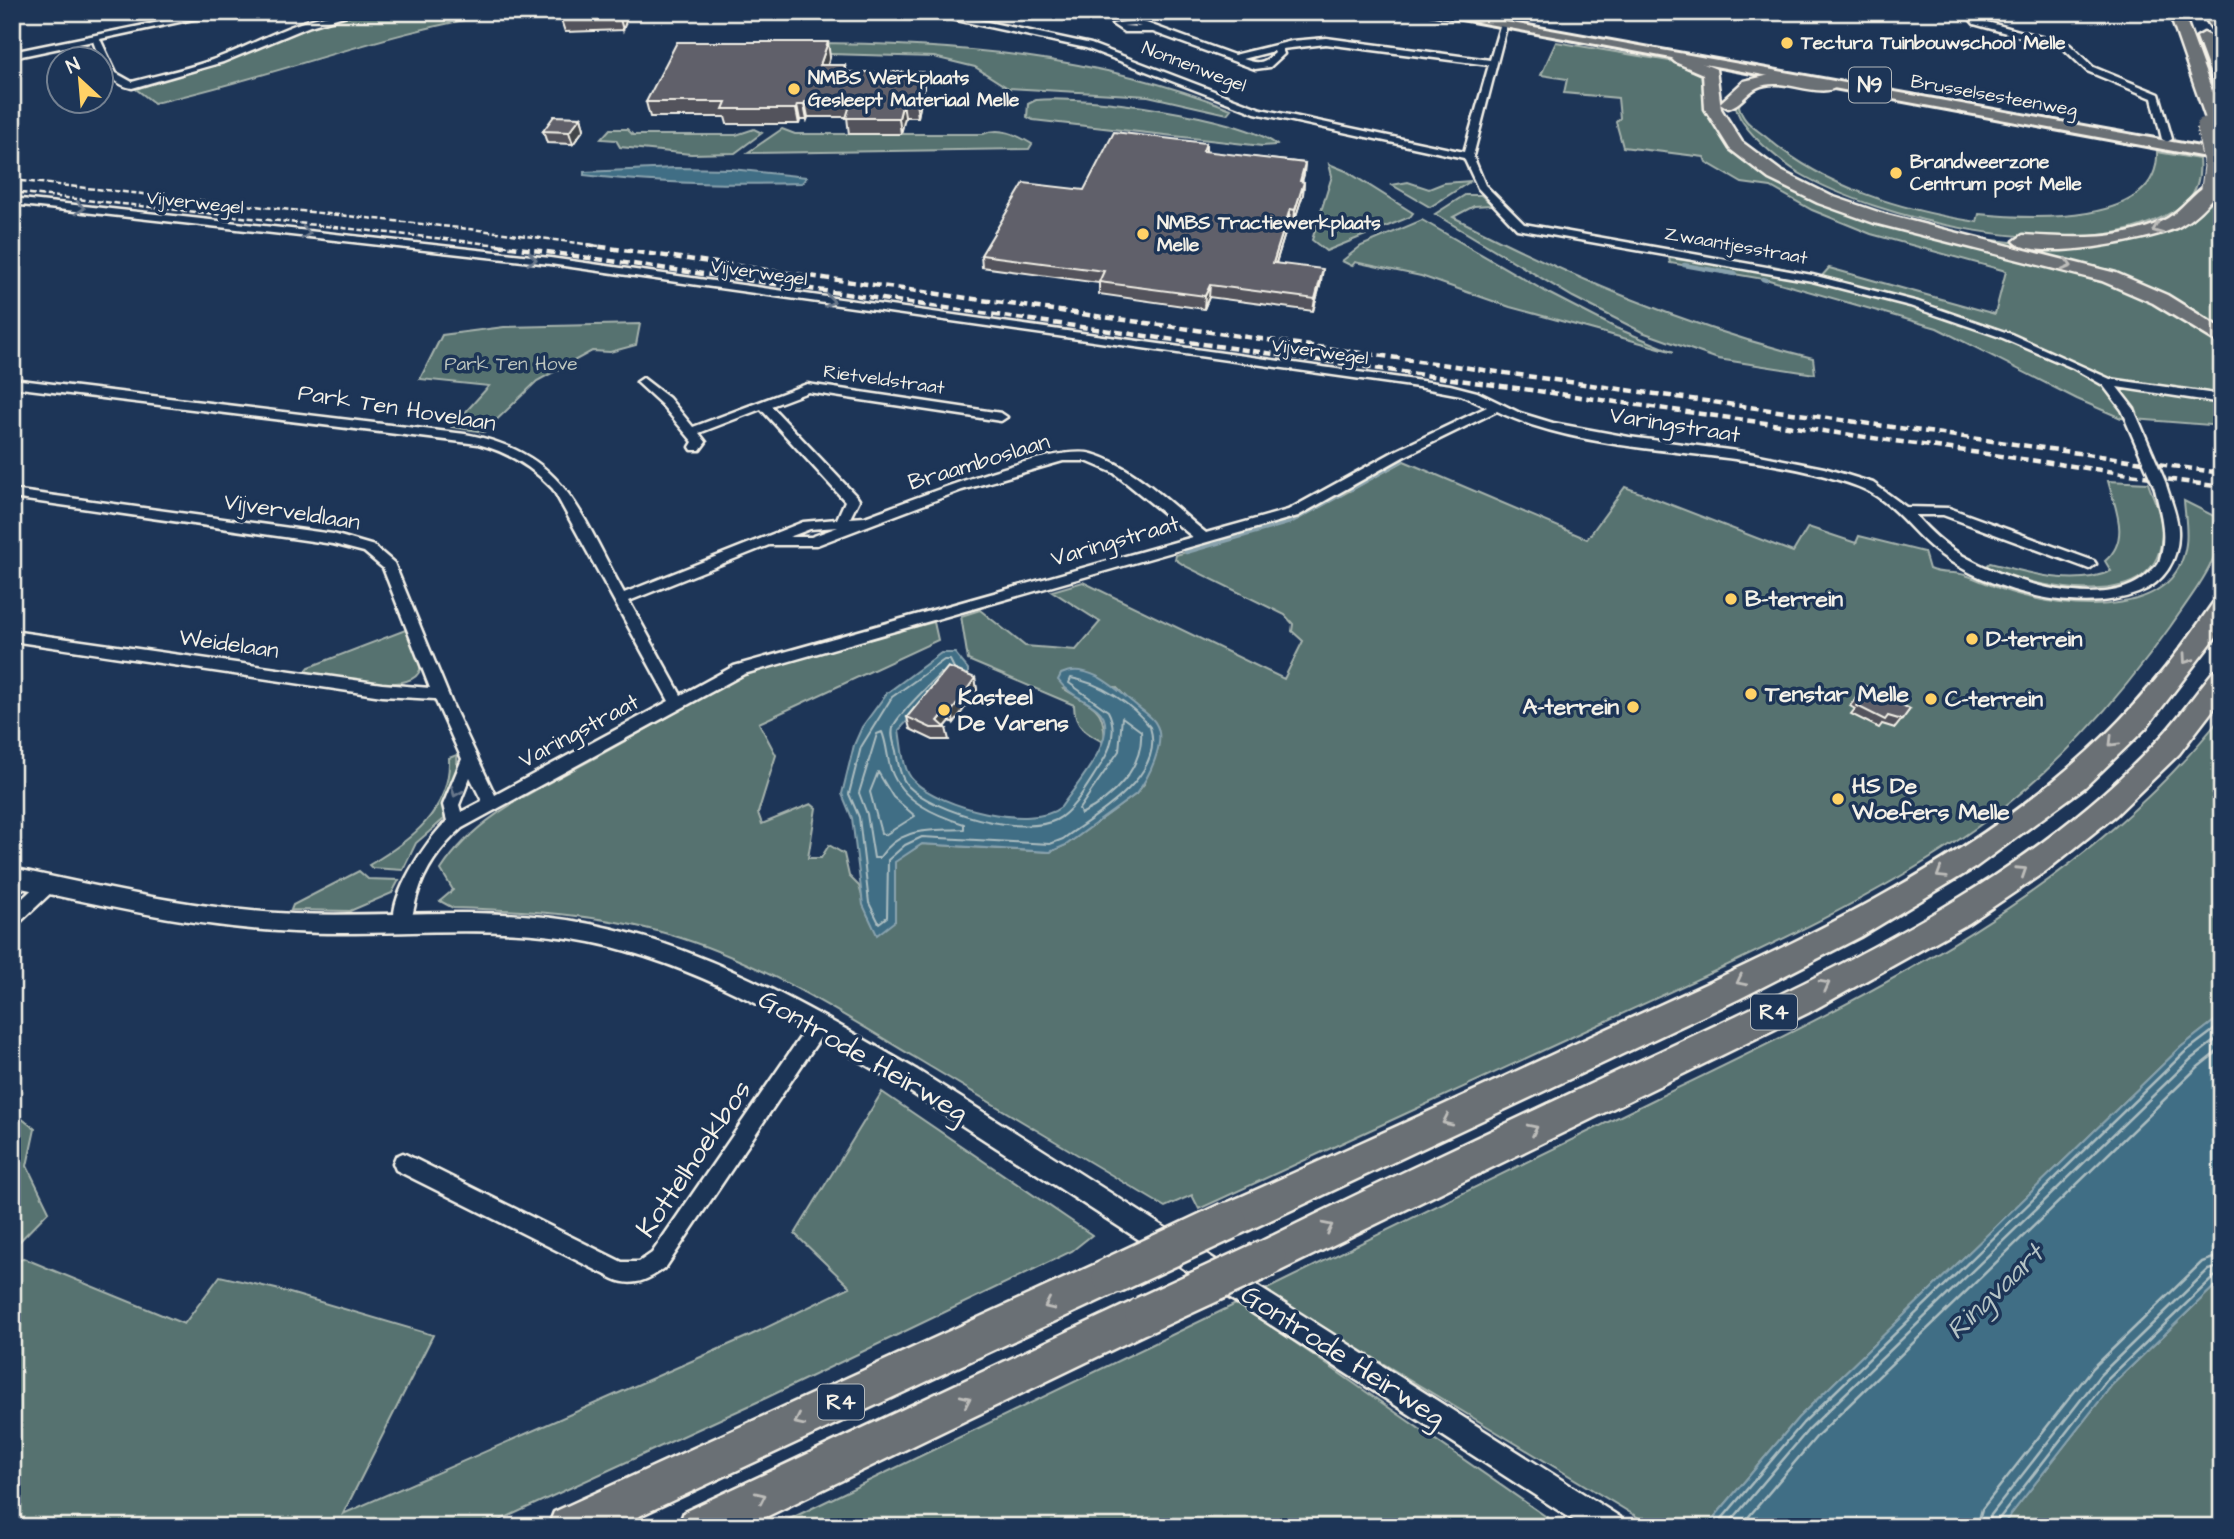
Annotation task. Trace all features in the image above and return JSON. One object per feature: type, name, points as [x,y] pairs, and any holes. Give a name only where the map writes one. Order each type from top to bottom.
[{"type":"highway","points":[[1721,67],[1733,123],[1741,133],[1770,159],[1798,177],[1875,211],[1973,235],[2047,243],[2116,239],[2151,232],[2181,219],[2199,205],[2210,189],[2214,129],[2176,12]]},
{"type":"highway","points":[[2195,12],[2222,83]]},
{"type":"highway","points":[[2208,12],[2222,33]]},
{"type":"highway","points":[[1688,56],[1721,67]]},
{"type":"highway","points":[[1721,67],[1712,106],[1720,125],[1754,159],[1797,186],[1886,222],[2059,262],[2112,278],[2164,300],[2222,339]]},
{"type":"highway","points":[[1728,103],[1738,88],[1758,80],[1830,86]]},
{"type":"highway","name":"R4","points":[[569,1527],[1711,997],[1860,921],[1980,851],[2077,778],[2140,716],[2176,675],[2222,608]]},
{"type":"highway","name":"R4","points":[[699,1527],[1744,1028],[1897,947],[2031,865],[2102,808],[2163,752],[2222,679]]},
{"type":"main road","name":"Brusselsesteenweg","points":[[1429,12],[1688,56],[1759,65],[2107,136],[2222,153]]},
{"type":"main road","name":"Brusselsesteenweg","points":[[1449,12],[1688,56]]},
{"type":"main road","points":[[1721,67],[1759,65]]},
{"type":"main road","name":"Brusselsesteenweg","points":[[1721,67],[2167,139],[2222,153]]},
{"type":"street","points":[[12,55],[222,12]]},
{"type":"street","points":[[96,39],[114,77],[121,83],[132,85],[220,60],[307,24],[353,12]]},
{"type":"street","points":[[455,12],[493,12]]},
{"type":"street","name":"Nonnenwegel","points":[[908,12],[938,14],[1088,46],[1258,111],[1468,156]]},
{"type":"street","points":[[1968,12],[1977,22],[2048,39],[2067,47],[2090,69],[2156,96],[2167,139]]},
{"type":"street","points":[[1468,156],[1494,63],[1499,23]]},
{"type":"street","points":[[1154,29],[1255,66],[1267,65],[1280,54],[1277,48]]},
{"type":"street","points":[[1234,58],[1326,41],[1494,63]]},
{"type":"street","name":"Zwaantjesstraat","points":[[1468,156],[1481,186],[1524,228],[1752,267],[1876,293],[2007,335],[2107,382],[2128,409],[2132,420]]},
{"type":"street","name":"Vijverwegel","points":[[12,201],[317,234],[666,277],[1418,383],[1480,398],[1494,408]]},
{"type":"street","points":[[643,382],[693,431],[700,442],[696,447]]},
{"type":"street","points":[[2107,382],[2222,399]]},
{"type":"street","name":"Park Ten Hovelaan","points":[[12,383],[465,438],[502,447],[529,459],[558,487],[678,703]]},
{"type":"street","name":"Rietveldstraat","points":[[693,431],[807,388],[1001,417]]},
{"type":"street","points":[[763,404],[852,500],[842,520]]},
{"type":"street","name":"Varingstraat","points":[[402,922],[424,858],[436,839],[456,823],[739,670],[763,661],[1293,513],[1392,457],[1494,408],[1527,420],[1602,437],[1824,472],[1874,489],[1906,511],[1936,545],[1993,578],[2063,597],[2115,596],[2144,587],[2156,579],[2165,567],[2174,529],[2160,485],[2132,420]]},
{"type":"street","name":"Braamboslaan","points":[[764,541],[812,542],[969,483],[1063,457],[1088,457],[1119,470],[1204,539]]},
{"type":"street","name":"Vijverveldlaan","points":[[12,494],[333,539],[369,549],[389,566],[397,581],[440,694],[491,804]]},
{"type":"street","points":[[1906,511],[1944,511],[2089,564]]},
{"type":"street","name":"Braamboslaan","points":[[621,599],[808,525],[842,520],[867,521]]},
{"type":"street","name":"Weidelaan","points":[[12,635],[382,690],[440,694]]},
{"type":"street","points":[[456,823],[451,804],[469,761]]},
{"type":"street","name":"Gontrode Heirweg","points":[[12,877],[162,909],[223,917],[295,923],[506,923],[556,927],[638,945],[691,963],[818,1026],[920,1085],[1610,1527]]},
{"type":"street","points":[[12,919],[48,885]]},
{"type":"street","name":"Kottelhoekbos","points":[[403,1163],[621,1272],[642,1272],[659,1259],[818,1026]]},
{"type":"green space","points":[[359,12],[479,15],[511,12],[376,41],[154,103],[136,89],[238,56],[293,31]]},
{"type":"green space","points":[[1556,42],[1687,64],[1701,72],[1704,106],[1726,142],[1883,225],[2090,275],[2144,295],[2222,346],[2222,426],[2121,418],[2077,399],[1937,328],[1769,280],[1670,263],[1669,258],[1767,272],[1769,265],[1821,277],[1829,268],[1995,314],[2006,271],[1871,234],[1812,210],[1771,187],[1742,183],[1706,162],[1704,157],[1623,147],[1616,122],[1620,118],[1618,98],[1564,93],[1567,79],[1541,75]]},
{"type":"green space","points":[[805,43],[968,50],[1075,64],[1180,91],[1231,109],[1227,114],[1148,96],[1008,88],[975,67],[934,57],[795,53]]},
{"type":"green space","points":[[1776,83],[1753,88],[1741,100],[1741,112],[1750,124],[1789,155],[1839,183],[1920,211],[1977,222],[1979,214],[2028,217],[2088,213],[2115,206],[2137,194],[2152,176],[2157,152],[2199,159],[2197,183],[2188,200],[2171,213],[2149,223],[2111,233],[2068,238],[2020,236],[1922,220],[1834,190],[1799,173],[1771,152],[1743,123],[1736,109],[1737,96],[1747,87]]},
{"type":"green space","points":[[1036,100],[1089,101],[1161,110],[1231,125],[1277,145],[1262,146],[1033,120],[1027,117],[1028,104]]},
{"type":"green space","points":[[610,129],[627,129],[633,135],[736,135],[754,129],[762,133],[735,153],[691,154],[620,147],[616,140],[601,139]]},
{"type":"green space","points":[[782,129],[795,134],[983,134],[1002,131],[1032,144],[1029,149],[747,153]]},
{"type":"green space","points":[[1329,164],[1346,171],[1413,213],[1410,217],[1326,251],[1312,240],[1332,176]]},
{"type":"green space","points":[[2218,177],[2222,178],[2222,332],[2094,268],[1939,232],[2052,245],[2141,239],[2178,227],[2205,207]]},
{"type":"green space","points":[[1471,181],[1430,207],[1392,185],[1408,182],[1429,189],[1444,183]]},
{"type":"green space","points":[[1465,195],[1481,195],[1492,205],[1474,206],[1453,217],[1540,260],[1629,298],[1719,331],[1813,358],[1815,374],[1718,359],[1642,332],[1573,297],[1435,214]]},
{"type":"green space","points":[[1422,220],[1550,294],[1616,328],[1674,352],[1510,307],[1421,276],[1355,262],[1352,266],[1342,261],[1361,246]]},
{"type":"green space","name":"Park Ten Hove","points":[[640,324],[636,345],[610,352],[592,351],[537,381],[484,432],[452,427],[489,386],[420,379],[442,335],[504,327]]},
{"type":"green space","points":[[1404,461],[1587,539],[1625,487],[1793,552],[1808,527],[1856,543],[1859,536],[1924,552],[1929,569],[1934,571],[1965,575],[2004,590],[2058,603],[2114,604],[2140,598],[2162,587],[2178,569],[2186,544],[2184,501],[2222,520],[2221,535],[2211,563],[2196,589],[2150,655],[2106,709],[2031,785],[1933,857],[1840,910],[1694,981],[1199,1209],[1192,1195],[1165,1207],[825,1004],[764,972],[701,945],[642,927],[615,922],[534,912],[453,908],[440,901],[453,890],[441,870],[455,851],[490,819],[531,793],[741,676],[777,663],[934,622],[938,640],[759,723],[776,755],[758,813],[762,824],[811,804],[816,808],[808,858],[821,858],[829,845],[844,854],[849,876],[859,886],[868,916],[895,921],[895,861],[922,844],[1050,852],[1066,845],[1136,794],[1144,784],[1126,697],[1116,687],[1064,689],[1090,704],[1100,714],[1105,743],[1083,729],[1076,719],[1074,705],[968,660],[961,616],[980,610],[1025,646],[1076,650],[1100,622],[1052,591],[1083,582],[1284,679],[1303,641],[1292,631],[1293,624],[1285,615],[1185,566],[1175,559],[1176,555],[1298,519]]},
{"type":"green space","points":[[2108,481],[2148,483],[2157,506],[2162,529],[2157,558],[2142,576],[2119,586],[2062,588],[1984,568],[1990,563],[2050,577],[2066,578],[2096,576],[2111,571],[2105,561],[2117,543],[2119,523]]},
{"type":"green space","points":[[408,629],[421,665],[417,675],[405,681],[370,683],[305,672],[309,667]]},
{"type":"green space","points":[[2222,716],[2222,1015],[2181,1047],[1798,1418],[1706,1527],[1654,1527],[1263,1291],[1732,1062],[1886,982],[1961,939],[2033,891],[2101,839],[2165,781]]},
{"type":"green space","points":[[457,755],[456,772],[444,819],[416,843],[403,870],[372,868],[369,865],[413,835],[435,809],[448,777],[449,758]]},
{"type":"green space","points":[[359,871],[368,879],[399,880],[392,893],[350,911],[291,910],[293,905]]},
{"type":"green space","points":[[882,1092],[1092,1235],[1072,1251],[766,1398],[485,1527],[12,1527],[12,1267],[23,1258],[184,1324],[220,1276],[276,1289],[433,1335],[343,1514],[751,1335],[850,1287],[795,1234]]},
{"type":"green space","points":[[12,1111],[35,1129],[27,1166],[49,1211],[12,1249]]},
{"type":"green space","points":[[2222,1279],[2222,1527],[2001,1527],[2112,1385]]},
{"type":"green space","points":[[1238,1303],[1561,1527],[773,1527]]},
{"type":"water","points":[[675,168],[731,169],[807,177],[802,183],[720,184],[584,175],[584,172]]},
{"type":"water","points":[[941,653],[955,653],[968,669],[968,678],[923,704],[899,730],[903,757],[910,776],[926,791],[943,799],[986,813],[1008,816],[1047,814],[1061,807],[1095,759],[1105,731],[1104,719],[1097,709],[1071,693],[1058,680],[1061,674],[1071,671],[1081,671],[1101,679],[1149,716],[1159,732],[1158,750],[1151,770],[1136,794],[1066,845],[1050,852],[922,844],[895,862],[895,921],[877,935],[863,905],[852,818],[842,794],[854,745],[862,727],[887,693]]},
{"type":"water","name":"Ringvaart","points":[[2222,1015],[2222,1279],[2112,1385],[2001,1527],[1706,1527],[1798,1418],[2181,1047]]},
{"type":"building","points":[[563,12],[620,12],[619,15],[560,17]]},
{"type":"building","name":"NMBS Werkplaats Gesleept Materiaal Melle","points":[[677,42],[828,42],[820,65],[845,65],[843,72],[923,72],[916,102],[903,102],[899,118],[846,118],[851,102],[805,102],[804,105],[797,105],[796,109],[723,109],[726,102],[646,102]]},
{"type":"building","points":[[554,116],[581,117],[569,132],[543,131]]},
{"type":"building","name":"NMBS Tractiewerkplaats Melle","points":[[1114,132],[1206,143],[1203,151],[1305,163],[1300,181],[1304,182],[1295,210],[1290,209],[1273,263],[1323,269],[1315,299],[1210,285],[1205,296],[1099,282],[1104,271],[981,255],[1024,183],[1084,190]]},
{"type":"building","points":[[948,667],[975,678],[952,711],[948,709],[938,721],[946,728],[931,728],[907,717]]},
{"type":"building","points":[[1865,686],[1910,709],[1902,720],[1888,716],[1885,720],[1857,706],[1861,701],[1856,698]]},
{"type":"waterway","points":[[1684,265],[1735,274]]},
{"type":"waterway","points":[[1351,489],[1402,460]]},
{"type":"waterway","points":[[1186,552],[1290,522],[1341,494]]},
{"type":"railway","points":[[12,180],[497,232],[599,246]]},
{"type":"railway","points":[[12,192],[509,246]]},
{"type":"railway","points":[[497,245],[2222,487]]},
{"type":"railway","points":[[587,245],[2222,473]]},
{"type":"place","name":"Tectura Tuinbouwschool Melle","points":[[1787,43]]},
{"type":"place","name":"NMBS Werkplaats Gesleept Materiaal Melle","points":[[794,89]]},
{"type":"place","name":"Brandweerzone Centrum post Melle","points":[[1896,173]]},
{"type":"place","name":"NMBS Tractiewerkplaats Melle","points":[[1143,234]]},
{"type":"place","name":"B-terrein","points":[[1731,599]]},
{"type":"place","name":"D-terrein","points":[[1972,639]]},
{"type":"place","name":"Tenstar Melle","points":[[1751,694]]},
{"type":"place","name":"C-terrein","points":[[1931,699]]},
{"type":"place","name":"A-terrein","points":[[1633,707]]},
{"type":"place","name":"Kasteel De Varens","points":[[944,710]]},
{"type":"place","name":"HS De Woefers Melle","points":[[1838,799]]}]
